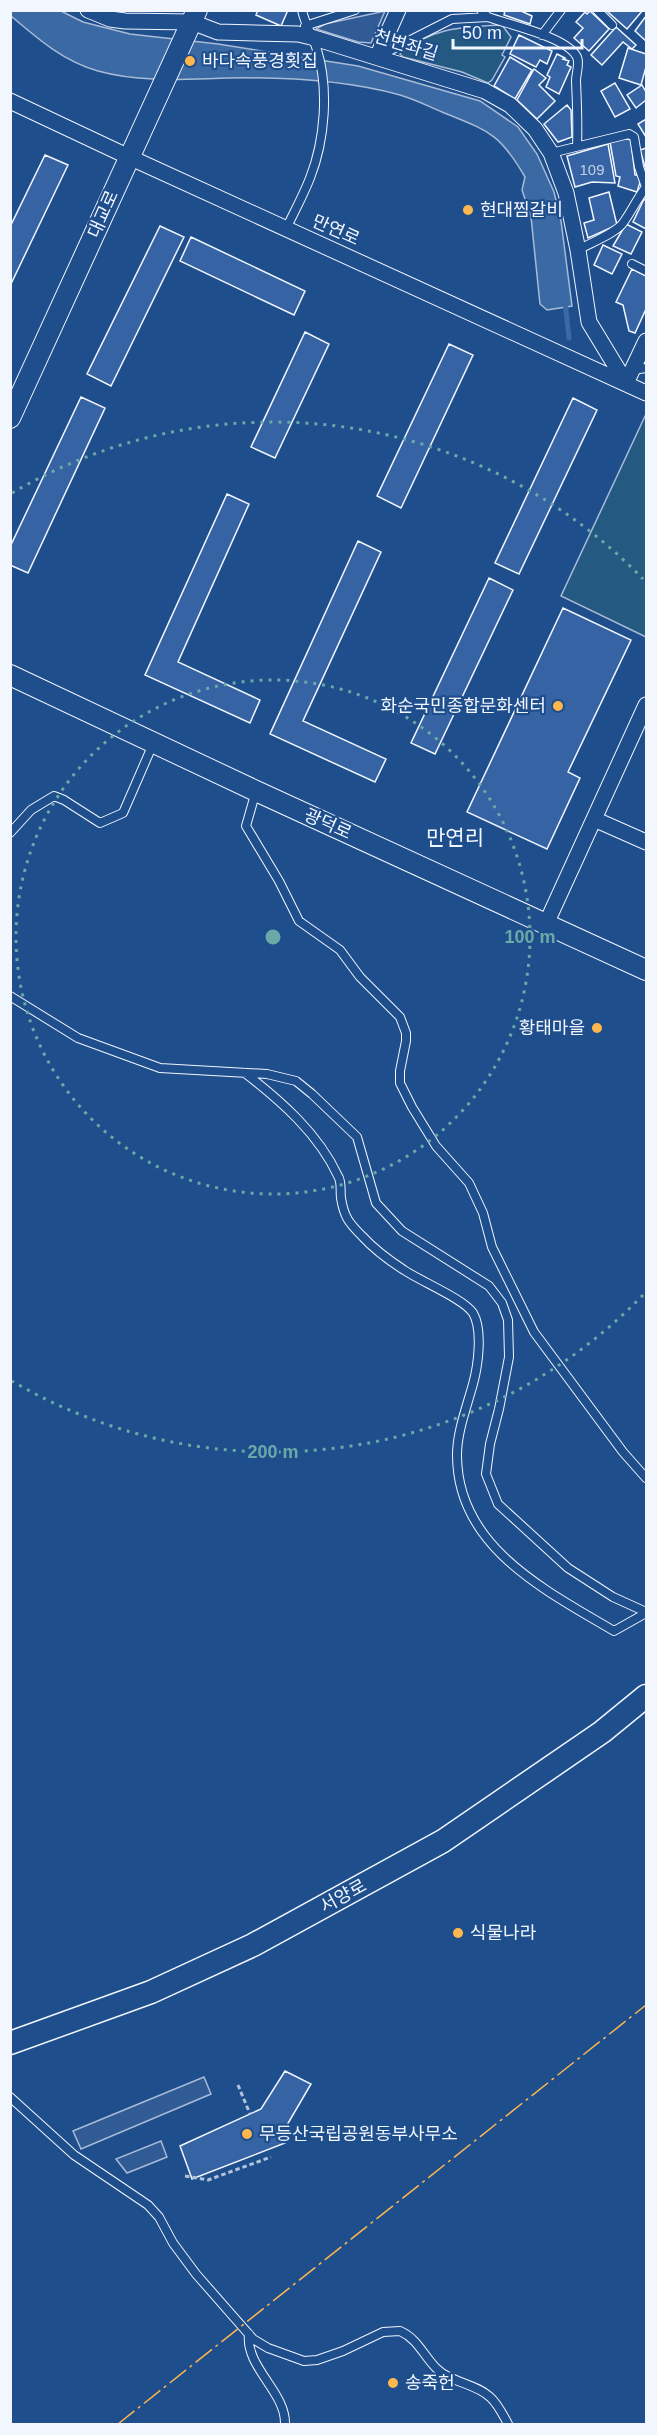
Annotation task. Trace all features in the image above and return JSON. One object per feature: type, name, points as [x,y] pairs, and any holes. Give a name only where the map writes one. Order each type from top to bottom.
[{"type":"main road","name":"서양로","points":[[10,2043],[151,1992],[263,1939],[443,1841],[602,1732],[646,1696]]},
{"type":"street","name":"천변좌길","points":[[88,10],[110,19],[138,16],[191,23],[218,32],[297,34],[311,37],[456,80],[485,91],[510,105],[535,129],[551,153],[566,193],[578,250],[589,322],[635,374]]},
{"type":"street","points":[[377,57],[398,10]]},
{"type":"street","name":"대교로","points":[[10,418],[191,23]]},
{"type":"street","name":"만연로","points":[[10,101],[286,229],[635,374],[646,393]]},
{"type":"street","points":[[635,374],[646,341]]},
{"type":"street","name":"광덕로","points":[[10,675],[646,970]]},
{"type":"street","points":[[546,924],[594,819],[641,730],[646,705]]},
{"type":"street","points":[[594,819],[646,842]]},
{"type":"lane","points":[[286,229],[310,178],[322,128],[324,88],[302,10]]},
{"type":"lane","points":[[311,37],[355,10]]},
{"type":"lane","points":[[481,10],[488,17]]},
{"type":"lane","points":[[542,35],[561,10]]},
{"type":"lane","points":[[597,10],[612,25]]},
{"type":"lane","points":[[377,57],[452,19],[488,17],[542,35],[568,47],[578,60],[577,146]]},
{"type":"lane","points":[[551,153],[629,134],[634,137],[639,167],[646,187],[625,221],[617,229],[578,250]]},
{"type":"lane","points":[[632,264],[646,271]]},
{"type":"lane","points":[[10,833],[31,810],[54,796],[100,823],[123,813],[154,743]]},
{"type":"lane","points":[[256,791],[246,826],[279,881],[288,903],[299,921],[340,950],[360,977],[400,1017],[406,1033],[406,1041],[400,1083],[412,1107],[436,1146],[469,1184],[483,1213],[492,1247],[534,1332],[609,1433],[646,1478]]},
{"type":"lane","points":[[10,996],[78,1038],[160,1068],[267,1074],[296,1081],[357,1137],[376,1203],[402,1231],[489,1286],[502,1303],[508,1320],[509,1357],[490,1444],[486,1474],[498,1504],[568,1568],[613,1597],[646,1613]]},
{"type":"lane","points":[[244,1073],[278,1099],[302,1124],[327,1156],[340,1178],[346,1220],[364,1239],[404,1271],[460,1302],[473,1313],[478,1333],[478,1366],[457,1454],[461,1487],[468,1511],[496,1549],[521,1574],[614,1631],[646,1613]]},
{"type":"lane","points":[[11,2100],[75,2155],[148,2205],[159,2217],[173,2243],[196,2274],[249,2334],[268,2348],[304,2361],[317,2360],[343,2351],[383,2332],[400,2331],[418,2344],[435,2367],[444,2374],[477,2388],[492,2398],[508,2424]]},
{"type":"lane","points":[[249,2334],[248,2343],[252,2354],[283,2410],[285,2424]]},
{"type":"path","points":[[238,2085],[250,2114]]},
{"type":"path","points":[[185,2175],[208,2180],[271,2157]]},
{"type":"shaded area","points":[[10,11],[61,11],[83,22],[130,34],[218,44],[358,66],[480,101],[518,127],[537,154],[554,192],[561,221],[572,306],[547,310],[540,304],[531,217],[522,190],[525,177],[508,151],[482,129],[405,97],[358,86],[315,80],[272,78],[147,79],[98,71],[85,67],[51,48],[11,16]]},
{"type":"shaded area","points":[[385,11],[371,43],[358,42],[316,29],[325,24]]},
{"type":"shaded area","points":[[502,25],[511,37],[502,55],[505,57],[488,83],[462,72],[403,57],[400,54],[436,33],[461,28]]},
{"type":"shaded area","points":[[646,414],[646,637],[561,596]]},
{"type":"shaded area","points":[[204,2077],[211,2094],[81,2149],[73,2131]]},
{"type":"shaded area","points":[[161,2141],[167,2157],[127,2173],[116,2159]]},
{"type":"building","points":[[258,10],[288,10],[281,26],[256,15]]},
{"type":"building","points":[[505,10],[519,10],[532,16],[530,24],[504,15]]},
{"type":"building","points":[[609,10],[643,10],[627,29],[608,12]]},
{"type":"building","points":[[590,11],[609,29],[589,51],[574,38],[583,28],[576,22],[585,12],[587,14]]},
{"type":"building","points":[[646,16],[646,41],[635,31]]},
{"type":"building","points":[[616,27],[636,45],[632,49],[623,42],[602,65],[591,55]]},
{"type":"building","points":[[519,35],[552,51],[547,64],[540,60],[536,67],[510,54]]},
{"type":"building","points":[[628,48],[646,54],[646,67],[641,85],[619,78]]},
{"type":"building","points":[[557,54],[569,61],[567,65],[571,67],[559,94],[546,87],[550,77],[547,75]]},
{"type":"building","points":[[510,57],[532,70],[515,99],[494,86]]},
{"type":"building","points":[[534,69],[546,78],[539,85],[555,101],[537,119],[517,100]]},
{"type":"building","points":[[615,83],[630,109],[615,117],[601,91]]},
{"type":"building","points":[[642,85],[646,92],[646,100],[636,108],[627,95]]},
{"type":"building","points":[[567,105],[571,110],[572,137],[558,142],[544,124]]},
{"type":"building","points":[[646,119],[646,137],[638,124]]},
{"type":"building","points":[[628,138],[631,141],[635,175],[641,179],[637,192],[618,186],[620,177],[616,176],[610,142]]},
{"type":"building","points":[[608,144],[615,183],[592,182],[575,187],[567,156]]},
{"type":"building","points":[[646,148],[646,170],[640,150]]},
{"type":"building","points":[[45,155],[68,165],[10,286],[10,227]]},
{"type":"building","points":[[609,192],[617,225],[588,238],[584,223],[594,220],[589,198]]},
{"type":"building","points":[[644,199],[646,201],[646,229],[633,222]]},
{"type":"building","points":[[626,224],[642,232],[631,254],[613,246]]},
{"type":"building","points":[[160,226],[184,237],[111,386],[87,374]]},
{"type":"building","points":[[191,237],[305,291],[294,315],[180,261]]},
{"type":"building","points":[[603,245],[622,254],[612,274],[594,265]]},
{"type":"building","points":[[632,269],[646,276],[646,309],[635,333],[629,331],[623,305],[616,302]]},
{"type":"building","points":[[305,332],[329,344],[275,458],[251,447]]},
{"type":"building","points":[[449,344],[473,355],[401,508],[377,496]]},
{"type":"building","points":[[81,397],[105,408],[28,573],[10,565],[10,547]]},
{"type":"building","points":[[573,398],[597,410],[519,574],[495,563]]},
{"type":"building","points":[[227,494],[249,504],[178,662],[260,700],[250,723],[145,675]]},
{"type":"building","points":[[358,541],[381,552],[303,721],[386,759],[375,782],[270,734]]},
{"type":"building","points":[[489,578],[513,590],[435,754],[411,743]]},
{"type":"building","name":"화순국민종합문화센터","points":[[563,608],[631,640],[568,772],[580,778],[547,849],[467,812]]},
{"type":"building","name":"무등산국립공원동부사무소","points":[[285,2071],[311,2084],[287,2125],[285,2143],[192,2179],[180,2146],[261,2109]]},
{"type":"waterway","points":[[565,301],[569,338]]},
{"type":"power","points":[[118,2424],[646,2005]]},
{"type":"place","name":"바다속풍경횟집","points":[[190,61]]},
{"type":"place","name":"현대찜갈비","points":[[468,210]]},
{"type":"place","name":"화순국민종합문화센터","points":[[558,706]]},
{"type":"place","name":"황태마을","points":[[597,1028]]},
{"type":"place","name":"식물나라","points":[[458,1933]]},
{"type":"place","name":"무등산국립공원동부사무소","points":[[247,2134]]},
{"type":"place","name":"송죽헌","points":[[393,2383]]},
{"type":"district","name":"만연리","points":[[455,837]]}]
